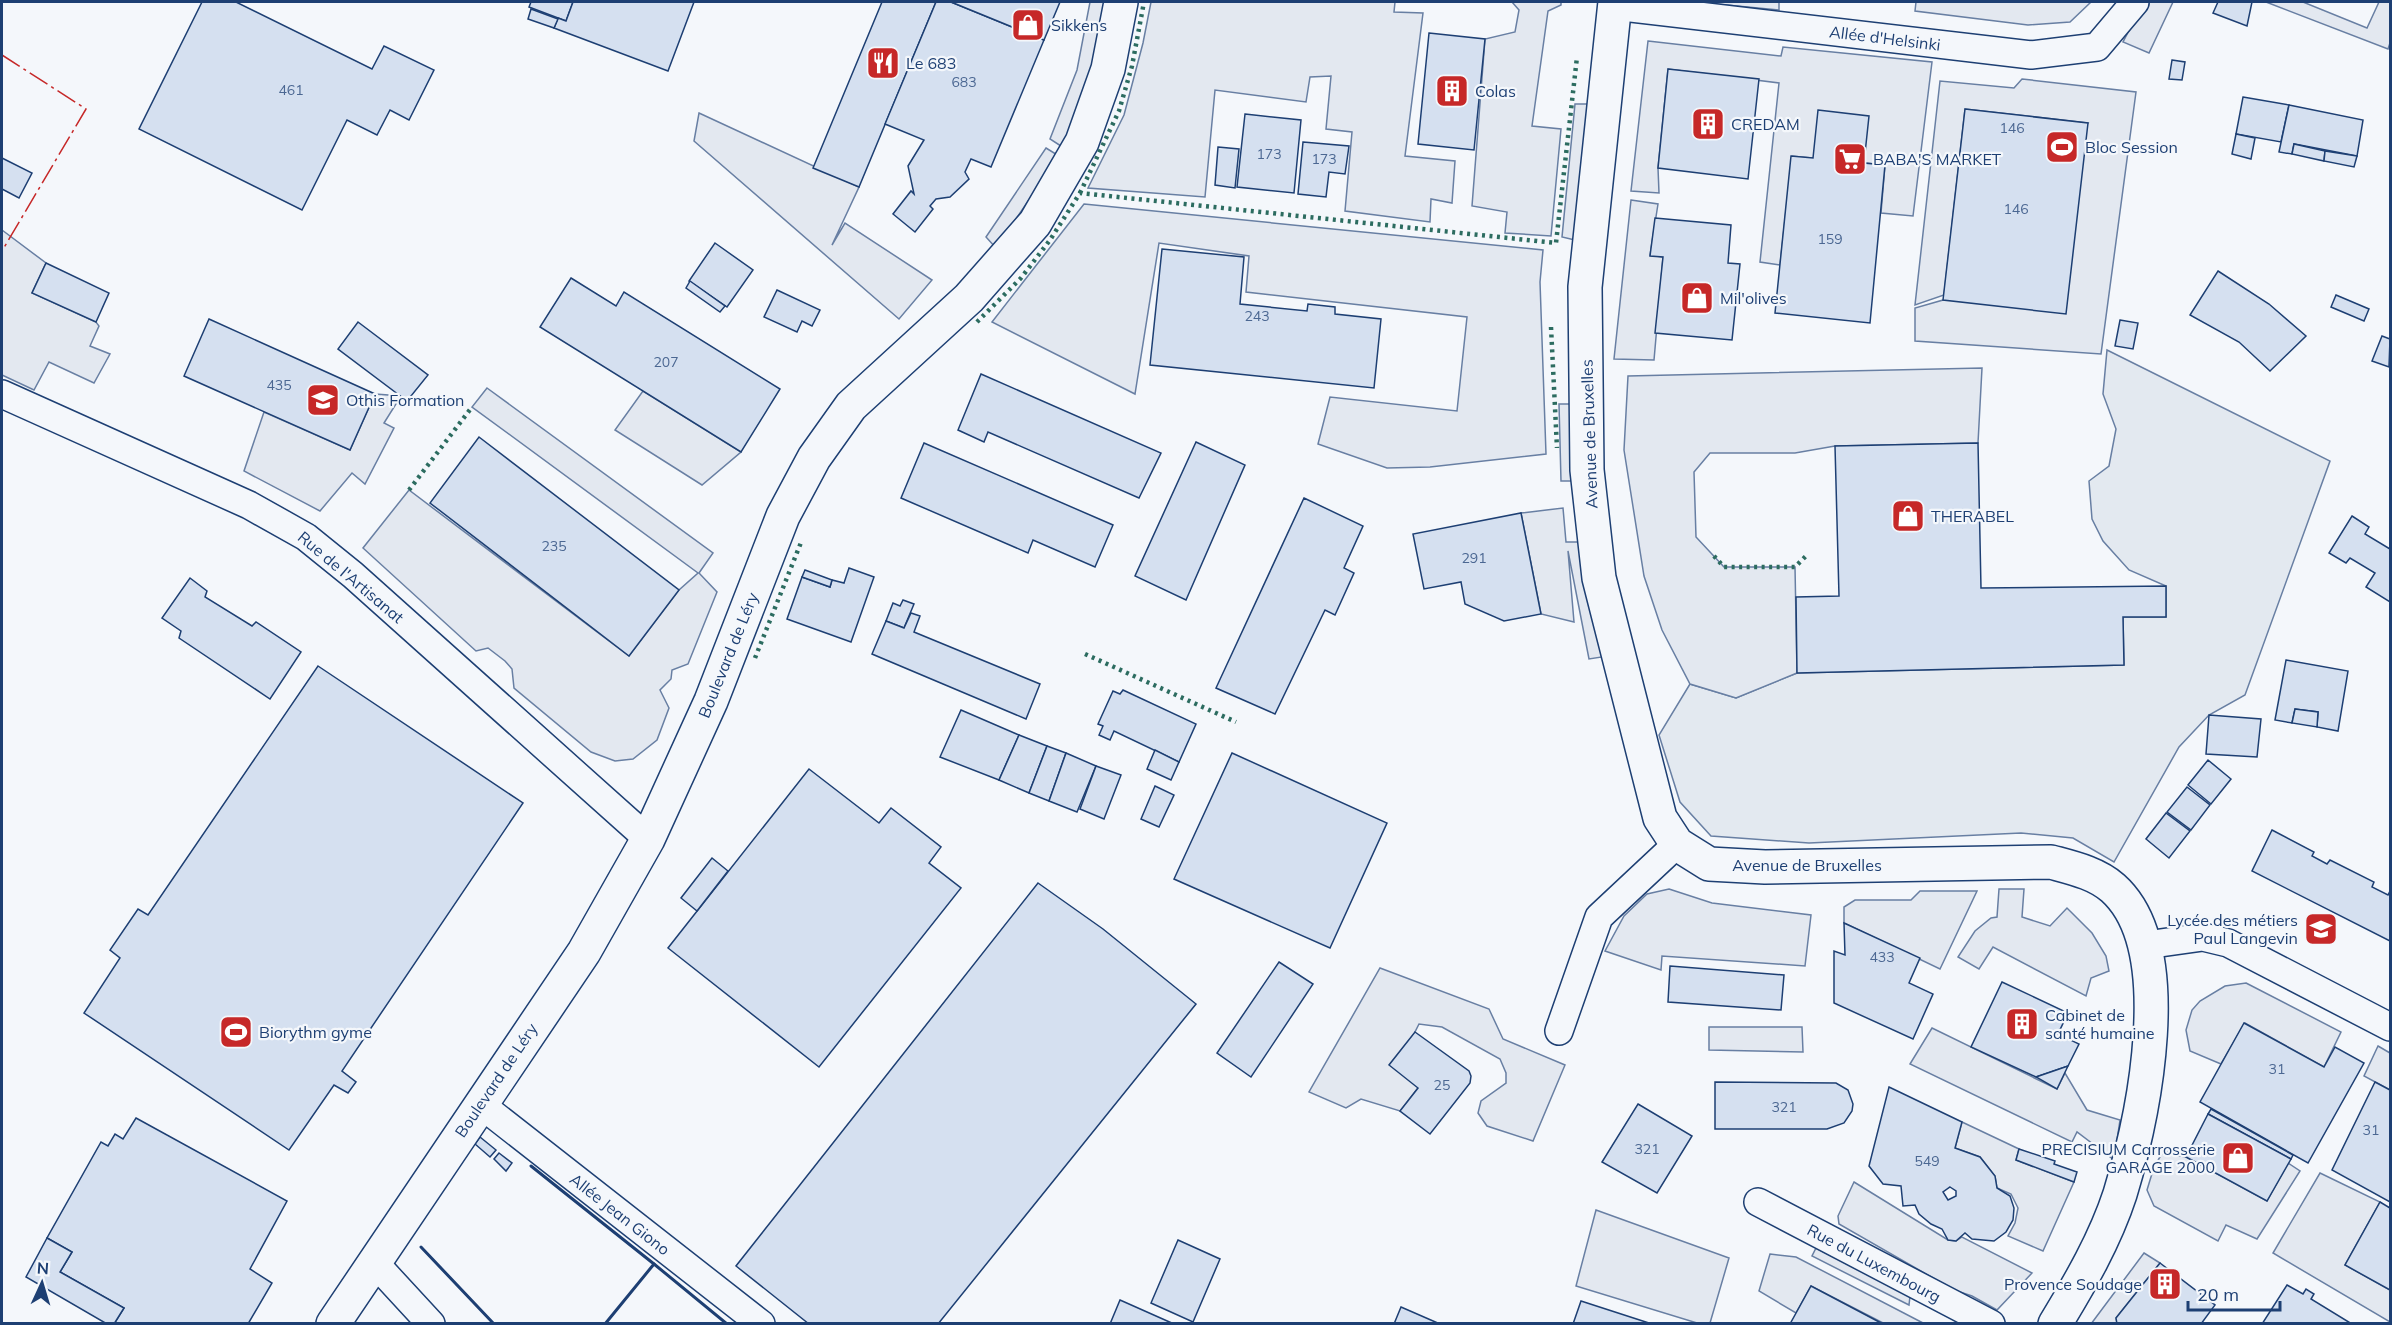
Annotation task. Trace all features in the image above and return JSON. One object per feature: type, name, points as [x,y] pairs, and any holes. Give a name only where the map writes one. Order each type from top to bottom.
[{"type":"street","name":"Boulevard de Léry","points":[[333,1323],[584,952],[648,839],[711,701],[783,516],[814,458],[851,406],[969,298],[1035,223],[1082,142],[1108,69],[1121,2]]},
{"type":"street","name":"Allée d'Helsinki","points":[[1615,4],[2031,55],[2097,47],[2135,2]]},
{"type":"street","name":"Avenue de Bruxelles","points":[[1615,4],[1585,287],[1587,470],[1599,578],[1616,655],[1660,818],[1677,844],[1709,864],[1765,867],[2051,862],[2085,871],[2114,888],[2135,917],[2146,945],[2151,984],[2149,1044],[2144,1093],[2119,1195],[2088,1269],[2055,1323]]},
{"type":"street","name":"Rue de l'Artisanat","points":[[2,394],[249,505],[306,537],[353,575],[648,839]]},
{"type":"street","points":[[1559,1031],[1599,917],[1677,844]]},
{"type":"street","points":[[2146,945],[2203,937],[2228,943],[2391,1028]]},
{"type":"street","name":"Allée Jean Giono","points":[[480,1104],[761,1323]]},
{"type":"street","name":"Rue du Luxembourg","points":[[1758,1202],[1990,1323]]},
{"type":"street","points":[[373,1261],[431,1323]]},
{"type":"shaded area","points":[[1090,2],[1108,2],[1100,52],[1064,148],[1050,139],[1077,70]]},
{"type":"shaded area","points":[[1151,2],[1395,2],[1394,12],[1423,13],[1405,156],[1455,161],[1452,203],[1431,199],[1430,222],[1345,211],[1352,132],[1326,129],[1331,76],[1310,77],[1306,102],[1215,90],[1205,197],[1088,188],[1124,115]]},
{"type":"shaded area","points":[[1512,2],[1561,2],[1561,5],[1548,11],[1532,126],[1561,129],[1551,236],[1505,233],[1507,212],[1472,206],[1485,39],[1515,32],[1519,10]]},
{"type":"shaded area","points":[[1695,2],[1779,2],[1779,10]]},
{"type":"shaded area","points":[[1916,2],[2091,2],[2070,22],[2028,25],[1915,11]]},
{"type":"shaded area","points":[[2144,2],[2173,2],[2149,53],[2123,42]]},
{"type":"shaded area","points":[[2266,2],[2303,2],[2367,28],[2379,2],[2390,2],[2388,49]]},
{"type":"shaded area","points":[[1648,41],[1781,56],[1783,47],[1932,62],[1913,216],[1881,213],[1885,165],[1792,156],[1780,265],[1760,262],[1779,83],[1668,69],[1658,168],[1659,193],[1631,191]]},
{"type":"shaded area","points":[[2022,79],[2136,92],[2101,354],[1915,341],[1915,308],[1943,300],[2088,123],[1965,109],[1944,295],[1915,305],[1940,81],[2014,88]]},
{"type":"shaded area","points":[[1575,104],[1589,104],[1575,240],[1562,237]]},
{"type":"shaded area","points":[[699,113],[859,187],[832,245],[845,223],[932,280],[899,319],[694,141]]},
{"type":"shaded area","points":[[1046,148],[1059,156],[996,248],[986,237]]},
{"type":"shaded area","points":[[1631,200],[1658,204],[1650,255],[1663,257],[1654,360],[1614,359]]},
{"type":"shaded area","points":[[1084,204],[1543,250],[1540,282],[1546,454],[1430,467],[1387,468],[1318,444],[1330,397],[1457,411],[1467,317],[1246,292],[1249,256],[1159,243],[1135,394],[992,322]]},
{"type":"shaded area","points":[[2,230],[46,263],[32,293],[96,322],[99,326],[90,346],[110,354],[94,383],[49,362],[34,390],[2,375]]},
{"type":"shaded area","points":[[2107,350],[2330,461],[2245,695],[2209,715],[2179,747],[2114,862],[2073,838],[2021,833],[1809,843],[1711,836],[1680,802],[1659,735],[1690,684],[1736,698],[1797,673],[2124,665],[2123,617],[2166,617],[2166,586],[2129,570],[2103,541],[2092,519],[2089,481],[2109,466],[2116,429],[2103,394]]},
{"type":"shaded area","points":[[1982,368],[1978,443],[1835,446],[1795,453],[1710,453],[1694,472],[1696,537],[1724,567],[1795,567],[1797,673],[1736,698],[1690,684],[1662,630],[1644,576],[1624,450],[1628,376]]},
{"type":"shaded area","points":[[487,388],[713,553],[699,573],[717,592],[688,664],[672,670],[671,679],[660,690],[669,708],[657,740],[633,759],[615,761],[591,752],[514,688],[512,669],[505,661],[488,648],[476,651],[363,548],[409,490],[629,656],[679,590],[698,573],[472,407]]},
{"type":"shaded area","points":[[643,391],[741,452],[702,485],[615,430]]},
{"type":"shaded area","points":[[375,394],[401,396],[384,423],[394,428],[365,484],[352,473],[320,511],[244,471],[264,412],[350,450]]},
{"type":"shaded area","points":[[1559,404],[1571,404],[1572,481],[1561,481]]},
{"type":"shaded area","points":[[1563,508],[1566,542],[1581,542],[1602,657],[1589,659],[1568,551],[1574,622],[1541,614],[1521,513]]},
{"type":"shaded area","points":[[1669,889],[1712,903],[1811,915],[1805,966],[1662,956],[1661,970],[1605,951],[1624,916],[1647,894]]},
{"type":"shaded area","points":[[1999,889],[2024,889],[2022,917],[2050,926],[2067,908],[2092,933],[2106,956],[2109,971],[2091,978],[2086,996],[1993,947],[1979,969],[1958,957],[1975,931],[1991,918],[1997,917]]},
{"type":"shaded area","points":[[1920,891],[1977,891],[1940,969],[1844,923],[1844,907],[1855,900],[1911,900]]},
{"type":"shaded area","points":[[1380,968],[1489,1009],[1503,1039],[1565,1065],[1533,1141],[1487,1126],[1478,1113],[1481,1101],[1506,1083],[1506,1073],[1500,1059],[1442,1027],[1419,1024],[1415,1032],[1418,1088],[1400,1111],[1361,1099],[1346,1108],[1309,1092]]},
{"type":"shaded area","points":[[2246,983],[2341,1032],[2324,1067],[2245,1023],[2221,1064],[2190,1051],[2186,1030],[2192,1010],[2200,1001],[2225,986]]},
{"type":"shaded area","points":[[1709,1027],[1802,1027],[1803,1052],[1709,1050]]},
{"type":"shaded area","points":[[1932,1028],[2057,1089],[2065,1073],[2087,1110],[2120,1120],[2114,1160],[2077,1132],[2072,1142],[1910,1064]]},
{"type":"shaded area","points":[[2378,1046],[2390,1053],[2390,1090],[2364,1076]]},
{"type":"shaded area","points":[[1962,1122],[2019,1149],[2016,1160],[2074,1182],[2043,1251],[2008,1236],[2015,1223],[2018,1208],[2011,1194],[1997,1188],[1995,1176],[1980,1157],[1955,1148]]},
{"type":"shaded area","points":[[2164,1150],[2186,1157],[2267,1201],[2288,1163],[2300,1171],[2257,1239],[2226,1225],[2218,1241],[2154,1206],[2147,1190],[2154,1167]]},
{"type":"shaded area","points":[[2320,1173],[2380,1202],[2345,1265],[2390,1290],[2390,1322],[2273,1253]]},
{"type":"shaded area","points":[[1854,1182],[1948,1240],[1956,1241],[1962,1237],[2032,1273],[1997,1310],[1972,1296],[1954,1290],[1839,1224],[1838,1216]]},
{"type":"shaded area","points":[[1596,1210],[1729,1258],[1710,1323],[1697,1323],[1576,1286]]},
{"type":"shaded area","points":[[1816,1248],[1910,1296],[1909,1305],[1812,1256]]},
{"type":"shaded area","points":[[2144,1253],[2160,1263],[2116,1318],[2117,1323],[2091,1324]]},
{"type":"shaded area","points":[[1770,1254],[1796,1257],[1923,1323],[1883,1323],[1811,1286],[1796,1313],[1759,1291]]},
{"type":"building","points":[[202,2],[236,2],[372,69],[384,46],[434,70],[409,120],[390,110],[377,135],[347,120],[302,210],[139,129]]},
{"type":"building","points":[[531,2],[573,2],[566,21],[529,7]]},
{"type":"building","points":[[573,2],[694,2],[668,71],[554,28],[558,18],[566,21]]},
{"type":"building","name":"Le 683","points":[[882,2],[936,2],[859,187],[813,168]]},
{"type":"building","points":[[936,2],[951,2],[1044,40],[991,167],[971,159],[965,172],[969,179],[950,197],[936,199],[930,206],[933,209],[915,232],[893,214],[911,191],[914,194],[908,166],[924,140],[885,124]]},
{"type":"building","name":"Sikkens","points":[[951,2],[1060,2],[1044,40]]},
{"type":"building","points":[[2218,2],[2252,2],[2247,26],[2213,13]]},
{"type":"building","points":[[531,9],[558,19],[554,28],[528,19]]},
{"type":"building","name":"Colas","points":[[1429,33],[1485,39],[1474,150],[1418,144]]},
{"type":"building","points":[[2172,60],[2185,62],[2182,80],[2169,79]]},
{"type":"building","name":"CREDAM","points":[[1668,69],[1759,79],[1748,179],[1658,168]]},
{"type":"building","points":[[2243,97],[2289,105],[2281,142],[2236,134]]},
{"type":"building","points":[[2289,105],[2363,120],[2357,156],[2294,144],[2292,154],[2279,152]]},
{"type":"building","points":[[1965,109],[2088,123],[2066,314],[1943,300]]},
{"type":"building","points":[[1818,110],[1869,116],[1864,163],[1885,165],[1870,323],[1775,313],[1791,156],[1813,158]]},
{"type":"building","points":[[1245,114],[1301,120],[1294,193],[1237,187]]},
{"type":"building","points":[[2236,134],[2255,138],[2251,159],[2232,154]]},
{"type":"building","points":[[1303,142],[1349,146],[1345,174],[1329,172],[1326,197],[1298,194]]},
{"type":"building","points":[[2294,144],[2325,151],[2324,161],[2292,154]]},
{"type":"building","points":[[1218,147],[1239,149],[1235,188],[1215,185]]},
{"type":"building","points":[[2325,151],[2357,156],[2354,167],[2324,161]]},
{"type":"building","points":[[2,158],[32,173],[19,198],[2,189]]},
{"type":"building","name":"Mil'olives","points":[[1655,218],[1731,225],[1728,263],[1740,264],[1732,340],[1655,333],[1663,257],[1650,256]]},
{"type":"building","points":[[715,243],[753,270],[727,307],[689,281]]},
{"type":"building","points":[[1162,249],[1244,257],[1240,304],[1307,311],[1308,304],[1335,307],[1335,314],[1381,319],[1374,388],[1150,365]]},
{"type":"building","points":[[46,263],[109,293],[96,322],[32,293]]},
{"type":"building","points":[[2218,271],[2269,304],[2306,336],[2270,371],[2239,342],[2190,315]]},
{"type":"building","points":[[571,278],[616,306],[624,292],[780,389],[741,452],[540,327]]},
{"type":"building","points":[[690,281],[725,306],[720,312],[686,288]]},
{"type":"building","points":[[777,290],[820,310],[812,326],[802,321],[797,332],[764,317]]},
{"type":"building","points":[[2336,295],[2369,309],[2364,321],[2331,307]]},
{"type":"building","points":[[209,319],[375,394],[350,450],[184,376]]},
{"type":"building","points":[[2120,320],[2138,323],[2133,349],[2115,346]]},
{"type":"building","points":[[358,322],[428,375],[407,401],[338,349]]},
{"type":"building","points":[[2382,336],[2390,339],[2389,367],[2372,361]]},
{"type":"building","points":[[981,374],[1161,453],[1139,498],[988,432],[984,442],[958,430]]},
{"type":"building","points":[[479,437],[679,590],[629,656],[430,503]]},
{"type":"building","points":[[1196,442],[1245,465],[1186,600],[1135,576]]},
{"type":"building","points":[[924,443],[1113,525],[1095,567],[1033,540],[1028,553],[901,498]]},
{"type":"building","name":"THERABEL","points":[[1978,443],[1981,588],[2166,586],[2166,617],[2123,617],[2124,665],[1797,673],[1796,597],[1839,596],[1835,446]]},
{"type":"building","points":[[1304,498],[1363,526],[1344,568],[1354,573],[1335,615],[1325,610],[1275,714],[1216,688]]},
{"type":"building","points":[[1521,513],[1541,614],[1504,621],[1465,604],[1461,582],[1424,589],[1413,534]]},
{"type":"building","points":[[2352,516],[2369,527],[2365,534],[2390,549],[2390,602],[2366,587],[2375,573],[2350,558],[2346,563],[2329,553]]},
{"type":"building","points":[[849,568],[874,577],[851,642],[787,619],[802,577],[830,587],[832,580],[844,583]]},
{"type":"building","points":[[805,570],[832,580],[830,587],[802,577]]},
{"type":"building","points":[[190,578],[207,591],[205,597],[252,626],[256,622],[301,652],[270,699],[179,638],[181,631],[162,618]]},
{"type":"building","points":[[903,600],[914,604],[904,628],[886,621],[893,603],[900,606]]},
{"type":"building","points":[[911,613],[920,616],[914,632],[1040,684],[1026,719],[872,654],[886,621],[904,628]]},
{"type":"building","points":[[2286,660],[2348,671],[2338,731],[2317,727],[2318,712],[2295,709],[2292,723],[2275,720]]},
{"type":"building","points":[[318,666],[523,803],[342,1071],[356,1082],[348,1093],[334,1085],[289,1150],[84,1013],[120,958],[110,950],[138,909],[148,915]]},
{"type":"building","points":[[1123,690],[1196,724],[1179,762],[1114,731],[1110,740],[1099,735],[1103,726],[1098,724],[1113,691],[1120,694]]},
{"type":"building","points":[[2295,709],[2318,712],[2317,727],[2292,723]]},
{"type":"building","points":[[961,710],[1019,735],[999,780],[940,757]]},
{"type":"building","points":[[2209,715],[2261,719],[2257,757],[2206,754]]},
{"type":"building","points":[[1019,735],[1047,746],[1029,793],[999,780]]},
{"type":"building","points":[[1047,746],[1066,753],[1049,801],[1029,793]]},
{"type":"building","points":[[1155,750],[1179,762],[1171,780],[1147,769]]},
{"type":"building","points":[[1066,753],[1096,766],[1077,812],[1049,801]]},
{"type":"building","points":[[1232,753],[1387,823],[1330,948],[1174,879]]},
{"type":"building","points":[[2208,760],[2231,779],[2211,804],[2188,785]]},
{"type":"building","points":[[1096,766],[1121,775],[1104,819],[1080,809]]},
{"type":"building","points":[[809,769],[879,823],[891,808],[941,847],[929,863],[961,888],[819,1067],[668,948]]},
{"type":"building","points":[[1155,786],[1174,795],[1159,827],[1141,819]]},
{"type":"building","points":[[2187,787],[2210,805],[2191,830],[2167,812]]},
{"type":"building","points":[[2166,813],[2190,831],[2169,858],[2146,839]]},
{"type":"building","points":[[2272,830],[2314,852],[2312,856],[2327,864],[2330,860],[2374,882],[2372,887],[2388,895],[2390,891],[2390,941],[2252,871]]},
{"type":"building","points":[[712,858],[728,871],[697,911],[681,898]]},
{"type":"building","points":[[1038,883],[1103,929],[1196,1004],[938,1324],[809,1324],[736,1266]]},
{"type":"building","points":[[1844,923],[1920,958],[1909,983],[1933,994],[1913,1039],[1834,1003],[1834,951],[1845,955]]},
{"type":"building","points":[[1279,962],[1313,984],[1251,1077],[1217,1053]]},
{"type":"building","points":[[1670,966],[1784,975],[1781,1010],[1668,1002]]},
{"type":"building","name":"Cabinet de santé humaine","points":[[2002,982],[2068,1013],[2058,1034],[2079,1044],[2068,1066],[2036,1077],[1971,1047]]},
{"type":"building","points":[[2244,1023],[2324,1067],[2335,1047],[2364,1063],[2308,1163],[2200,1102]]},
{"type":"building","points":[[1415,1032],[1469,1071],[1471,1076],[1470,1083],[1430,1134],[1400,1111],[1418,1088],[1389,1065]]},
{"type":"building","points":[[2068,1066],[2057,1089],[2036,1077]]},
{"type":"building","points":[[1715,1082],[1836,1083],[1848,1090],[1853,1104],[1852,1111],[1844,1123],[1827,1129],[1715,1129]]},
{"type":"building","points":[[2375,1082],[2390,1090],[2390,1202],[2332,1170]]},
{"type":"building","points":[[1889,1087],[1962,1122],[1955,1148],[1980,1157],[1995,1176],[1997,1188],[2010,1196],[2014,1208],[2013,1220],[2006,1232],[1994,1241],[1972,1239],[1965,1233],[1956,1241],[1948,1240],[1942,1229],[1931,1224],[1919,1214],[1915,1205],[1903,1206],[1901,1186],[1883,1184],[1869,1166]],"holes":[[[1950,1187],[1956,1191],[1956,1196],[1948,1200],[1943,1192]]]},
{"type":"building","points":[[1638,1104],[1692,1136],[1657,1193],[1602,1162]]},
{"type":"building","points":[[2211,1109],[2293,1155],[2291,1159],[2208,1114]]},
{"type":"building","name":"PRECISIUM Carrosserie GARAGE 2000","points":[[2208,1114],[2291,1159],[2267,1201],[2186,1157]]},
{"type":"building","points":[[136,1118],[287,1201],[250,1269],[272,1283],[248,1324],[114,1324],[124,1308],[60,1272],[72,1252],[47,1238],[101,1142],[108,1146],[115,1134],[123,1139]]},
{"type":"building","points":[[480,1137],[496,1150],[490,1157],[475,1144]]},
{"type":"building","points":[[2019,1149],[2055,1161],[2054,1164],[2077,1172],[2074,1182],[2016,1160]]},
{"type":"building","points":[[499,1153],[512,1163],[506,1171],[494,1159]]},
{"type":"building","points":[[2380,1202],[2390,1208],[2390,1290],[2345,1265]]},
{"type":"building","points":[[47,1238],[72,1252],[60,1272],[124,1308],[114,1324],[107,1324],[26,1277]]},
{"type":"building","points":[[1178,1240],[1220,1259],[1193,1322],[1151,1303]]},
{"type":"building","name":"Provence Soudage","points":[[2160,1263],[2215,1305],[2201,1324],[2117,1324],[2116,1318]]},
{"type":"building","points":[[2287,1285],[2303,1294],[2306,1289],[2314,1294],[2311,1299],[2352,1324],[2262,1324]]},
{"type":"building","points":[[1811,1286],[1883,1324],[1790,1324]]},
{"type":"building","points":[[1120,1300],[1174,1324],[1110,1324]]},
{"type":"building","points":[[1581,1301],[1652,1324],[1573,1324]]},
{"type":"building","points":[[1401,1307],[1440,1324],[1394,1324]]},
{"type":"hedge","points":[[1080,193],[1119,111],[1132,66],[1144,2]]},
{"type":"hedge","points":[[977,322],[1021,278],[1050,240],[1080,193],[1556,243],[1577,57]]},
{"type":"hedge","points":[[1551,327],[1557,448]]},
{"type":"hedge","points":[[409,490],[472,407]]},
{"type":"hedge","points":[[755,658],[802,540]]},
{"type":"hedge","points":[[1714,556],[1724,567],[1795,567],[1807,555]]},
{"type":"hedge","points":[[1085,654],[1236,722]]},
{"type":"wall","points":[[531,1166],[654,1264],[605,1324]]},
{"type":"wall","points":[[421,1247],[494,1324]]},
{"type":"wall","points":[[654,1264],[727,1324]]},
{"type":"power","points":[[2,55],[86,109],[2,251]]},
{"type":"place","name":"Sikkens","points":[[1028,25]]},
{"type":"place","name":"Le 683","points":[[883,63]]},
{"type":"place","name":"Colas","points":[[1452,91]]},
{"type":"place","name":"CREDAM","points":[[1708,124]]},
{"type":"place","name":"Bloc Session","points":[[2062,147]]},
{"type":"place","name":"BABA'S MARKET","points":[[1850,159]]},
{"type":"place","name":"Mil'olives","points":[[1697,298]]},
{"type":"place","name":"Othis Formation","points":[[323,400]]},
{"type":"place","name":"THERABEL","points":[[1908,516]]},
{"type":"place","name":"Lycée des métiers Paul Langevin","points":[[2321,929]]},
{"type":"place","name":"Cabinet de santé humaine","points":[[2022,1024]]},
{"type":"place","name":"Biorythm gyme","points":[[236,1032]]},
{"type":"place","name":"PRECISIUM Carrosserie GARAGE 2000","points":[[2238,1158]]},
{"type":"place","name":"Provence Soudage","points":[[2165,1284]]}]
